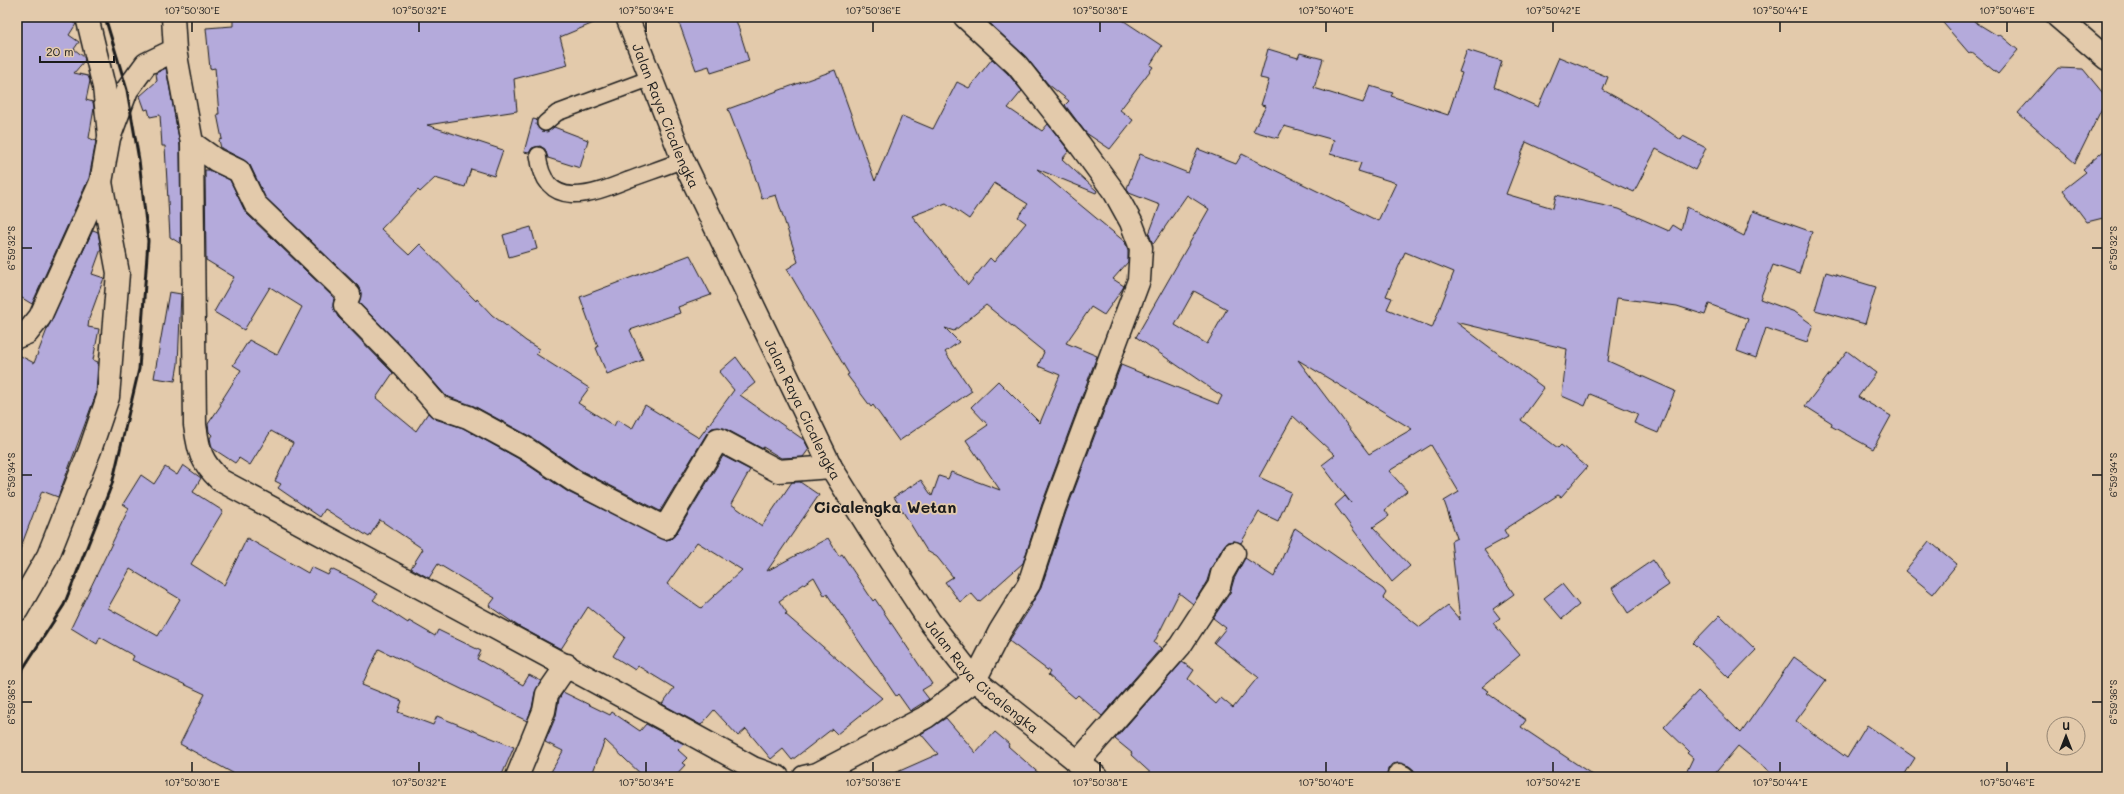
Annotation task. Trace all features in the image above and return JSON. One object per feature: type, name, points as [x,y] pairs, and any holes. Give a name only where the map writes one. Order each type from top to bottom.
[{"type":"street","points":[[87,17],[104,87],[109,138]]},
{"type":"street","points":[[173,17],[175,50],[192,143],[195,424],[199,451],[206,465],[220,480],[478,620],[567,665],[753,768],[778,777]]},
{"type":"street","name":"Jalan Raya Cicalengka","points":[[628,17],[683,160],[831,467],[930,622],[975,680],[1096,777]]},
{"type":"street","points":[[804,777],[817,774],[926,717],[975,680],[1000,631],[1028,584],[1054,508],[1139,280],[1141,248],[1131,222],[1115,193],[1080,145],[1017,65],[965,17]]},
{"type":"street","points":[[2058,17],[2107,59]]},
{"type":"street","points":[[17,337],[27,333],[40,317],[101,182],[109,138],[127,90],[146,64],[175,50]]},
{"type":"street","points":[[192,143],[216,160],[239,171],[255,204],[349,295],[345,305],[348,309],[400,362],[439,406],[468,417],[525,448],[574,480],[665,528],[718,439],[778,471],[831,467]]},
{"type":"street","points":[[17,610],[48,556],[90,450],[108,397],[118,273],[101,182]]},
{"type":"street","points":[[1077,762],[1180,646],[1219,586],[1222,574],[1234,553]]},
{"type":"street","points":[[517,777],[544,711],[548,694],[567,665]]},
{"type":"lane","points":[[545,123],[557,113],[651,78]]},
{"type":"lane","points":[[538,155],[540,171],[546,181],[560,192],[580,195],[599,192],[683,160]]},
{"type":"building","points":[[17,17],[65,17],[76,24],[69,35],[79,42],[74,49],[84,57],[85,60],[74,73],[88,76],[90,81],[86,100],[93,102],[94,108],[89,138],[96,141],[89,178],[32,304],[17,295]]},
{"type":"building","points":[[233,17],[608,17],[560,37],[568,65],[514,79],[517,111],[427,125],[503,150],[494,176],[471,169],[465,187],[435,178],[420,192],[418,190],[381,229],[409,255],[420,244],[476,301],[477,299],[492,315],[539,349],[536,354],[589,388],[578,403],[614,426],[617,420],[632,429],[645,405],[699,438],[734,390],[719,372],[736,357],[755,383],[740,395],[804,440],[809,449],[803,457],[781,458],[763,447],[763,449],[724,428],[712,428],[707,433],[660,511],[580,470],[531,437],[474,406],[446,396],[409,354],[359,303],[361,293],[358,286],[265,197],[250,165],[244,160],[221,148],[219,140],[222,139],[217,114],[219,114],[215,68],[210,69],[206,28],[233,26]]},
{"type":"building","points":[[677,17],[735,17],[749,61],[711,73],[709,66],[696,70]]},
{"type":"building","points":[[983,17],[1118,17],[1162,46],[1150,65],[1153,67],[1120,110],[1133,120],[1110,149],[1086,133],[1065,105],[1069,101],[1048,84],[1025,56]]},
{"type":"building","points":[[1938,17],[1967,17],[1998,36],[1999,34],[2018,50],[1998,74],[1971,52],[1969,53]]},
{"type":"building","points":[[1268,49],[1298,58],[1300,53],[1323,59],[1314,88],[1363,103],[1370,86],[1393,93],[1391,96],[1448,115],[1462,73],[1459,72],[1467,50],[1502,61],[1494,87],[1538,107],[1559,57],[1608,77],[1603,90],[1637,109],[1681,140],[1683,136],[1706,148],[1695,170],[1656,149],[1634,192],[1526,142],[1506,194],[1553,208],[1556,195],[1619,209],[1669,231],[1673,225],[1681,230],[1687,207],[1744,236],[1753,211],[1812,232],[1799,274],[1773,265],[1760,299],[1795,312],[1813,325],[1807,342],[1766,328],[1756,358],[1737,351],[1748,319],[1709,304],[1705,315],[1677,306],[1617,298],[1608,361],[1675,391],[1658,433],[1634,423],[1638,414],[1590,394],[1585,406],[1562,396],[1567,349],[1456,322],[1544,388],[1521,420],[1558,448],[1561,445],[1587,467],[1561,497],[1558,495],[1504,530],[1508,537],[1484,550],[1514,594],[1493,609],[1500,618],[1493,623],[1520,655],[1482,687],[1489,691],[1487,693],[1526,720],[1521,727],[1596,777],[1415,777],[1414,770],[1409,766],[1399,763],[1392,764],[1388,769],[1387,777],[1155,777],[1131,755],[1132,753],[1115,739],[1182,662],[1194,670],[1188,679],[1216,704],[1221,698],[1233,708],[1258,677],[1214,643],[1226,628],[1213,618],[1230,593],[1234,579],[1245,558],[1274,577],[1295,528],[1383,589],[1386,593],[1383,598],[1420,627],[1448,606],[1460,620],[1451,541],[1457,538],[1444,501],[1459,492],[1431,445],[1389,471],[1407,491],[1385,510],[1389,516],[1373,527],[1410,566],[1392,582],[1335,505],[1345,496],[1351,503],[1322,465],[1335,455],[1293,416],[1259,477],[1291,492],[1278,521],[1259,512],[1241,543],[1234,541],[1227,542],[1223,547],[1211,568],[1207,581],[1193,604],[1179,593],[1154,643],[1161,648],[1102,716],[1078,695],[1075,698],[1048,675],[1050,672],[1009,641],[1041,588],[1066,512],[1121,365],[1218,404],[1222,396],[1136,337],[1209,209],[1187,195],[1154,243],[1152,242],[1149,234],[1160,205],[1129,193],[1127,188],[1140,154],[1188,173],[1198,149],[1236,164],[1242,154],[1378,221],[1396,183],[1358,171],[1361,163],[1330,154],[1334,140],[1284,126],[1278,138],[1253,131],[1266,106],[1261,105],[1269,80],[1260,78]],"holes":[[[1405,252],[1454,272],[1432,328],[1387,309],[1392,298],[1386,296]],[[1194,291],[1227,309],[1207,344],[1175,325]],[[1298,360],[1412,429],[1369,454]]]},
{"type":"building","points":[[992,59],[1008,74],[1022,91],[1008,108],[1042,131],[1048,124],[1069,151],[1062,159],[1097,191],[1096,193],[1037,169],[1125,242],[1128,250],[1128,262],[1113,279],[1124,286],[1123,288],[1104,315],[1091,307],[1066,343],[1097,356],[1042,504],[1023,563],[979,602],[971,593],[960,602],[945,582],[953,577],[937,557],[927,551],[894,497],[921,480],[932,496],[939,476],[948,479],[951,472],[1000,490],[966,440],[988,425],[971,407],[998,381],[1040,423],[1060,375],[1038,366],[1044,352],[986,305],[954,331],[945,328],[959,342],[945,352],[972,391],[899,441],[873,405],[871,407],[847,375],[849,374],[787,269],[798,262],[776,195],[762,199],[750,161],[748,161],[728,109],[835,70],[875,181],[902,116],[933,129],[957,82],[969,88]],"holes":[[[994,183],[1028,204],[1018,217],[1026,223],[994,262],[990,258],[968,285],[912,216],[946,203],[969,219]]]},
{"type":"building","points":[[166,68],[180,144],[181,244],[170,237],[165,146],[162,146],[160,115],[150,117],[148,109],[145,110],[140,96],[157,81],[156,73]]},
{"type":"building","points":[[2058,68],[2083,69],[2107,98],[2075,163],[2018,113]]},
{"type":"building","points":[[533,119],[537,120],[536,125],[542,131],[547,132],[554,127],[588,140],[580,168],[548,158],[545,149],[540,146],[532,148],[529,153],[524,152]]},
{"type":"building","points":[[2107,148],[2107,217],[2087,222],[2063,190],[2086,172],[2083,169]]},
{"type":"building","points":[[205,170],[209,170],[230,180],[246,213],[334,298],[333,307],[338,317],[393,373],[376,398],[416,431],[428,413],[435,419],[463,428],[519,459],[568,492],[665,540],[671,539],[676,534],[723,456],[750,470],[731,504],[762,526],[792,482],[800,482],[819,495],[767,571],[828,538],[839,556],[842,554],[873,601],[875,599],[932,684],[922,690],[929,699],[910,711],[898,694],[896,696],[827,594],[824,595],[814,577],[779,601],[787,613],[785,614],[882,698],[837,734],[832,729],[792,760],[783,749],[771,759],[746,729],[738,736],[714,710],[701,725],[662,704],[674,688],[638,666],[635,670],[613,656],[625,637],[588,607],[561,649],[518,626],[489,606],[495,598],[438,564],[429,578],[411,568],[423,549],[380,520],[369,537],[325,509],[320,517],[278,488],[281,484],[275,481],[293,443],[271,431],[250,465],[239,458],[235,463],[212,448],[210,438],[212,435],[209,432],[208,424],[241,370],[233,365],[249,340],[277,355],[302,307],[270,287],[244,330],[214,312],[234,277],[206,260]],"holes":[[[697,542],[742,570],[701,608],[667,584]]]},
{"type":"building","points":[[531,227],[537,249],[509,257],[503,235]]},
{"type":"building","points":[[93,230],[98,232],[101,249],[92,274],[104,278],[89,319],[88,327],[99,329],[93,360],[98,362],[96,394],[58,497],[42,491],[19,552],[17,552],[17,354],[34,363],[48,327]]},
{"type":"building","points":[[690,255],[711,295],[678,307],[680,313],[630,330],[643,360],[607,374],[596,348],[598,347],[580,297]]},
{"type":"building","points":[[1826,272],[1876,287],[1865,324],[1815,310]]},
{"type":"building","points":[[169,292],[181,294],[178,364],[175,381],[154,378]]},
{"type":"building","points":[[1847,351],[1876,373],[1858,397],[1891,416],[1873,449],[1831,426],[1832,423],[1805,406]]},
{"type":"building","points":[[183,465],[201,478],[193,492],[223,511],[191,564],[224,585],[247,538],[308,573],[311,567],[328,575],[331,569],[354,580],[378,594],[373,600],[408,623],[409,621],[435,636],[438,630],[481,651],[477,659],[523,685],[529,675],[541,681],[535,692],[532,708],[527,721],[379,649],[362,685],[402,701],[398,712],[433,725],[437,716],[514,747],[501,777],[240,777],[180,744],[205,694],[132,660],[134,656],[100,637],[97,644],[71,628],[129,508],[123,504],[141,475],[154,484],[165,467],[177,475]],"holes":[[[130,569],[180,599],[158,636],[108,608]]]},
{"type":"building","points":[[1929,541],[1957,564],[1933,594],[1905,571]]},
{"type":"building","points":[[1653,560],[1669,585],[1628,613],[1612,588]]},
{"type":"building","points":[[1562,584],[1579,605],[1562,619],[1544,598]]},
{"type":"building","points":[[1720,615],[1756,650],[1729,678],[1693,643]]},
{"type":"building","points":[[1794,657],[1826,680],[1796,721],[1847,758],[1867,725],[1915,758],[1903,777],[1776,777],[1738,746],[1712,777],[1684,777],[1693,758],[1687,753],[1689,751],[1664,727],[1698,691],[1741,733]]},
{"type":"building","points":[[563,692],[610,715],[612,712],[640,731],[646,724],[684,744],[678,750],[687,758],[682,763],[685,765],[674,777],[644,777],[605,740],[591,777],[548,777],[563,751],[545,742],[556,716],[559,699]]},
{"type":"building","points":[[946,718],[976,753],[995,732],[1009,744],[1008,746],[1043,777],[886,777],[938,754],[921,734]]},
{"type":"railway","points":[[17,678],[64,605],[112,484],[139,369],[148,241],[139,160],[127,90],[105,17]]},
{"type":"district","name":"Cicalengka Wetan","points":[[885,506]]}]
